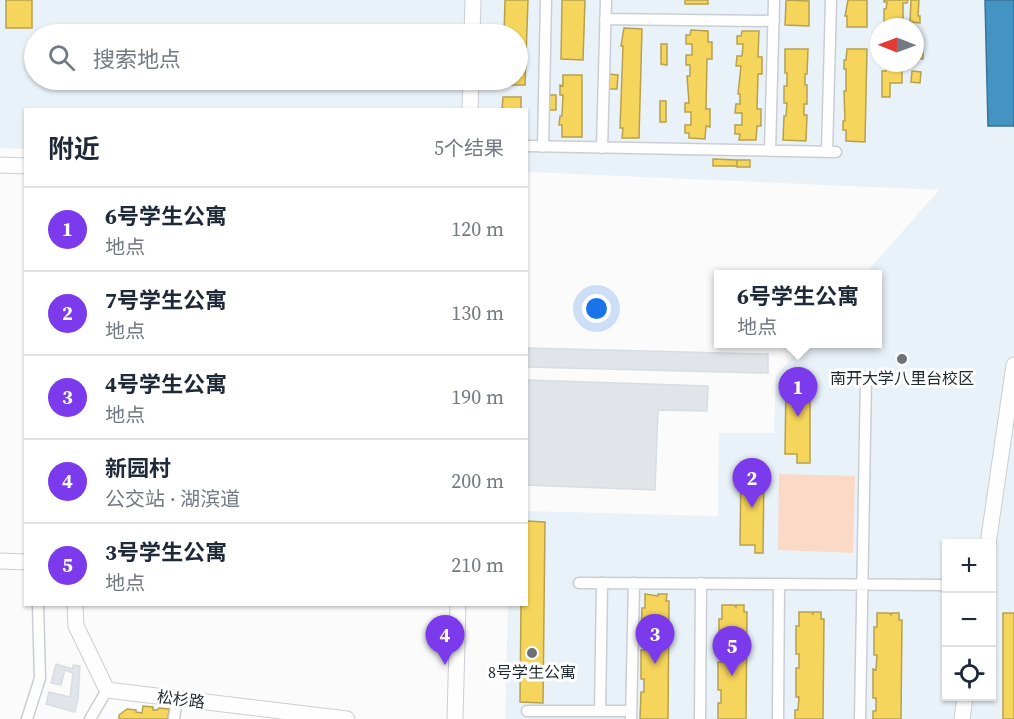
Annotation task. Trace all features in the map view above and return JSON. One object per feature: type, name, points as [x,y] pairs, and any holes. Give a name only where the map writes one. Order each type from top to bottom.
[{"type":"street","points":[[472,24],[473,0]]},
{"type":"street","points":[[543,147],[546,0]]},
{"type":"street","points":[[602,148],[606,0]]},
{"type":"street","points":[[770,151],[774,0]]},
{"type":"street","points":[[528,146],[832,152],[831,0]]},
{"type":"street","points":[[605,19],[774,21]]},
{"type":"street","points":[[470,108],[471,90]]},
{"type":"street","points":[[0,165],[24,166]]},
{"type":"street","points":[[0,173],[24,173]]},
{"type":"street","points":[[989,539],[1014,365]]},
{"type":"street","points":[[860,719],[866,378]]},
{"type":"street","points":[[0,561],[24,562]]},
{"type":"street","points":[[579,583],[942,585]]},
{"type":"street","points":[[600,711],[602,583]]},
{"type":"street","points":[[527,711],[600,711],[631,715],[634,583]]},
{"type":"street","points":[[700,719],[701,583]]},
{"type":"street","points":[[778,719],[779,584]]},
{"type":"street","points":[[27,719],[40,678],[38,606]]},
{"type":"street","points":[[75,606],[76,626],[107,690],[90,719]]},
{"type":"street","points":[[455,719],[458,606]]},
{"type":"street","name":"松杉路","points":[[107,690],[347,719]]},
{"type":"street","points":[[962,719],[964,701]]},
{"type":"street","points":[[174,719],[176,706]]},
{"type":"shaded area","name":"南开大学八里台校区","points":[[0,0],[1014,0],[1014,719],[505,719],[508,606],[528,606],[528,511],[718,516],[719,433],[774,433],[776,375],[800,348],[882,348],[882,270],[869,270],[939,190],[528,172],[528,108],[24,108],[24,149],[0,148]]},
{"type":"shaded area","points":[[779,474],[855,476],[853,553],[778,550]]},
{"type":"building: 住宅","points":[[6,0],[32,0],[32,24],[24,24],[24,28],[6,28]]},
{"type":"building: 住宅","points":[[505,0],[528,0],[527,24],[504,24]]},
{"type":"building: 住宅","points":[[562,0],[585,0],[583,60],[561,59]]},
{"type":"building: 住宅","points":[[685,0],[708,0],[708,4],[685,4]]},
{"type":"building: 住宅","points":[[848,0],[867,0],[867,27],[847,27],[847,16],[845,16]]},
{"type":"building: 住宅","points":[[884,0],[908,0],[907,3],[903,3],[903,18],[884,18],[887,2]]},
{"type":"building: 住宅","points":[[911,0],[919,0],[918,16],[920,18],[910,18]]},
{"type":"building: 住宅","points":[[786,1],[809,1],[809,26],[785,25]]},
{"type":"building: 住宅","points":[[624,28],[642,29],[639,138],[622,138],[623,128],[620,128],[623,46],[621,46]]},
{"type":"building: 住宅","points":[[691,30],[708,31],[708,42],[712,42],[712,59],[707,59],[706,109],[710,109],[710,127],[706,126],[705,139],[689,138],[689,133],[685,133],[685,125],[691,125],[691,112],[685,112],[685,103],[689,103],[687,76],[690,76],[690,65],[686,65],[686,55],[692,55],[692,44],[686,44],[686,35],[690,35]]},
{"type":"building: 住宅","points":[[742,31],[759,31],[758,57],[762,57],[762,74],[758,74],[757,109],[761,109],[761,126],[757,126],[756,140],[739,140],[740,134],[735,134],[735,125],[742,125],[742,113],[735,113],[736,104],[740,104],[740,94],[738,94],[741,66],[736,66],[737,56],[742,56],[743,44],[737,44],[737,36],[741,36]]},
{"type":"building: 住宅","points":[[661,44],[667,44],[667,65],[661,64]]},
{"type":"building: 住宅","points":[[785,49],[808,49],[807,74],[805,74],[807,104],[804,104],[804,115],[807,115],[806,141],[783,140],[787,103],[784,103],[784,86],[787,86]]},
{"type":"building: 住宅","points":[[847,49],[867,49],[865,142],[846,141],[846,130],[843,130],[844,91],[846,91],[844,60],[846,60]]},
{"type":"building: 住宅","points":[[882,72],[902,72],[902,83],[890,83],[890,97],[882,97]]},
{"type":"building: 住宅","points":[[912,72],[921,72],[920,83],[911,82]]},
{"type":"building: 住宅","points":[[608,74],[618,75],[617,89],[608,89]]},
{"type":"building: 住宅","points":[[563,75],[582,75],[582,137],[562,137],[562,125],[559,125],[560,116],[562,116],[563,95],[560,95],[560,85],[563,86]]},
{"type":"building: 住宅","points":[[547,95],[556,95],[556,110],[547,110]]},
{"type":"building: 住宅","points":[[503,97],[521,97],[521,108],[502,108]]},
{"type":"building: 住宅","points":[[660,101],[666,101],[666,122],[660,122]]},
{"type":"building: 住宅","points":[[713,159],[737,160],[737,166],[713,166]]},
{"type":"building: 住宅","points":[[737,160],[750,160],[750,167],[737,167]]},
{"type":"building: 住宅","points":[[786,380],[810,380],[810,463],[797,463],[797,454],[785,454]]},
{"type":"building: 住宅","points":[[741,470],[764,470],[763,553],[755,553],[755,545],[740,545]]},
{"type":"building: 住宅","name":"8号学生公寓","points":[[528,521],[545,522],[543,703],[520,702],[521,606],[528,606]]},
{"type":"building: 住宅","points":[[645,594],[658,596],[658,594],[667,594],[666,601],[669,601],[668,719],[640,719],[641,692],[644,692],[644,679],[641,679],[641,650],[644,650],[644,636],[641,636]]},
{"type":"building: 住宅","points":[[722,605],[736,607],[736,605],[744,605],[744,612],[747,612],[746,719],[718,719],[721,690],[718,690],[718,662],[722,662],[722,647],[719,648],[719,619],[722,619]]},
{"type":"building: 住宅","points":[[799,612],[813,614],[813,612],[821,612],[821,619],[824,619],[823,719],[795,719],[799,697],[796,697],[796,668],[799,668],[799,654],[796,654],[796,626],[799,626]]},
{"type":"building: 住宅","points":[[877,613],[891,615],[891,613],[899,613],[899,620],[902,620],[901,719],[873,719],[873,711],[876,711],[876,698],[873,698],[873,669],[876,670],[874,627],[877,627]]},
{"type":"building: 住宅","points":[[1003,613],[1014,613],[1014,719],[1003,719]]},
{"type":"building: 住宅","points":[[143,706],[153,707],[153,710],[169,709],[168,719],[119,719],[119,715],[127,709],[142,713]]},
{"type":"building: 学校","points":[[985,0],[1014,0],[1014,126],[988,126]]},
{"type":"building: 其他","points":[[528,348],[768,354],[768,373],[528,367]]},
{"type":"building: 其他","points":[[528,380],[708,386],[707,411],[658,410],[655,490],[528,485]]},
{"type":"building: 其他","points":[[56,664],[73,669],[73,665],[80,666],[75,712],[46,704],[49,692],[70,697],[73,673],[65,670],[61,685],[51,683]]},
{"type":"place","name":"南开大学八里台校区","points":[[902,359]]},
{"type":"place","name":"6号学生公寓","points":[[798,417]]},
{"type":"place","name":"7号学生公寓","points":[[752,508]]},
{"type":"place","name":"8号学生公寓","points":[[532,653]]},
{"type":"place","name":"4号学生公寓","points":[[655,664]]},
{"type":"place","name":"新园村","points":[[445,665]]},
{"type":"place","name":"3号学生公寓","points":[[732,676]]}]
